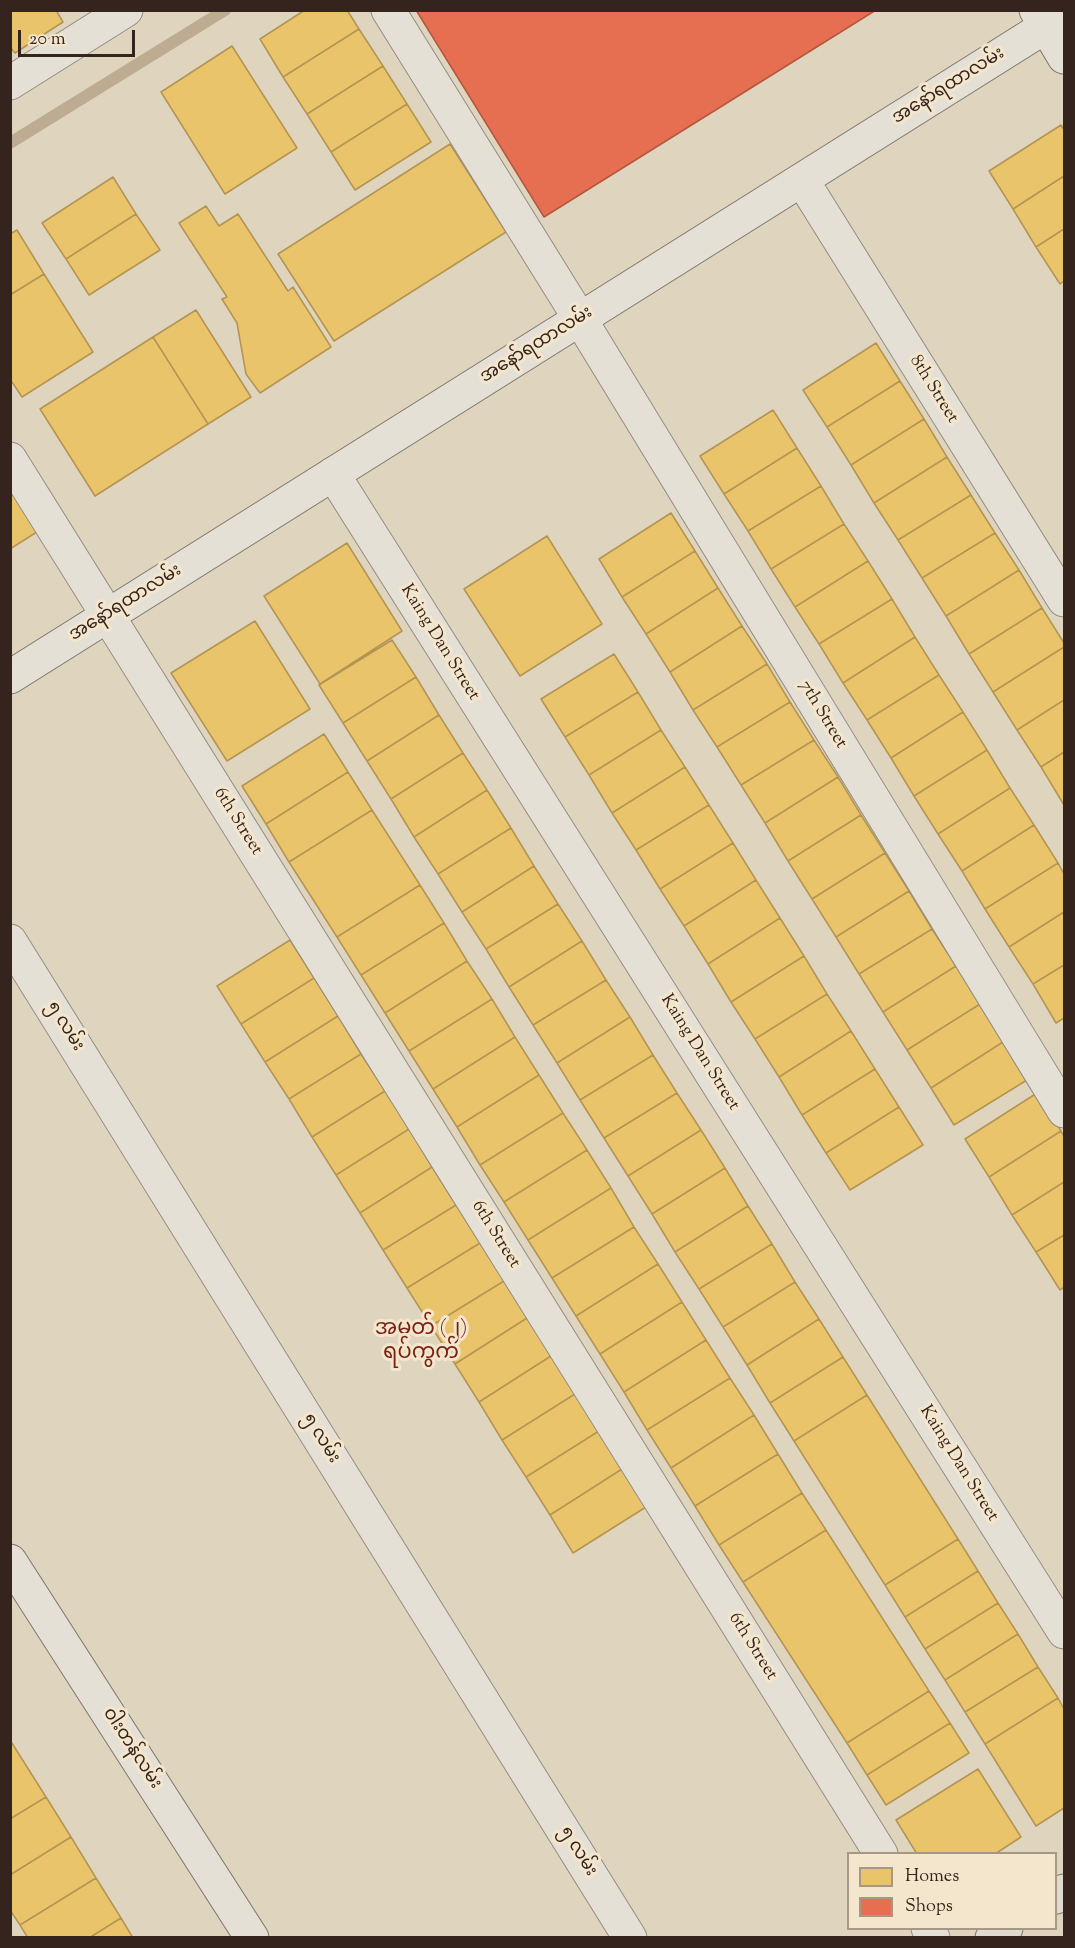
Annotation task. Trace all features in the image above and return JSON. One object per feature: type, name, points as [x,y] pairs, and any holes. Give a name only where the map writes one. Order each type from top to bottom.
[{"type":"street","points":[[10,83],[126,10]]},
{"type":"street","name":"7th Street","points":[[388,10],[1065,1111]]},
{"type":"street","points":[[1049,17],[1065,57]]},
{"type":"street","name":"အနော်ရထာလမ်း","points":[[10,677],[802,180],[1049,17]]},
{"type":"street","name":"8th Street","points":[[802,180],[1065,600]]},
{"type":"street","name":"6th Street","points":[[10,459],[880,1852]]},
{"type":"street","name":"Kaing Dan Street","points":[[333,474],[1065,1632]]},
{"type":"street","name":"၅ လမ်း","points":[[10,941],[630,1938]]},
{"type":"street","name":"ဝါးတန်လမ်း","points":[[10,1561],[252,1938]]},
{"type":"building: Homes","points":[[10,10],[56,10],[63,22],[15,53],[10,47]]},
{"type":"building: Homes","points":[[305,10],[347,10],[359,29],[283,77],[260,39]]},
{"type":"building: Homes","points":[[359,29],[383,66],[307,114],[283,77]]},
{"type":"building: Homes","points":[[232,46],[297,148],[225,194],[161,92]]},
{"type":"building: Homes","points":[[383,66],[407,104],[331,152],[307,114]]},
{"type":"building: Homes","points":[[407,104],[431,142],[355,190],[331,152]]},
{"type":"building: Homes","points":[[1061,125],[1064,130],[1064,176],[1013,209],[989,171]]},
{"type":"building: Homes","points":[[450,144],[506,232],[334,341],[278,254]]},
{"type":"building: Homes","points":[[1064,176],[1064,229],[1036,247],[1013,209]]},
{"type":"building: Homes","points":[[113,177],[136,214],[66,259],[42,223]]},
{"type":"building: Homes","points":[[206,206],[219,226],[238,214],[288,291],[293,287],[331,347],[260,393],[246,374],[237,323],[222,299],[227,297],[179,223]]},
{"type":"building: Homes","points":[[136,214],[160,250],[89,295],[66,259]]},
{"type":"building: Homes","points":[[1064,229],[1064,281],[1060,284],[1036,247]]},
{"type":"building: Homes","points":[[17,230],[44,274],[10,295],[10,234]]},
{"type":"building: Homes","points":[[44,274],[93,352],[22,397],[10,379],[10,295]]},
{"type":"building: Homes","points":[[196,310],[251,397],[208,424],[153,337]]},
{"type":"building: Homes","points":[[153,337],[208,424],[95,496],[40,409]]},
{"type":"building: Homes","points":[[876,343],[900,381],[827,427],[803,390]]},
{"type":"building: Homes","points":[[900,381],[924,419],[851,465],[827,427]]},
{"type":"building: Homes","points":[[773,410],[797,448],[724,494],[700,456]]},
{"type":"building: Homes","points":[[924,419],[947,457],[874,503],[851,465]]},
{"type":"building: Homes","points":[[797,448],[821,486],[748,531],[724,494]]},
{"type":"building: Homes","points":[[947,457],[971,495],[898,540],[874,503]]},
{"type":"building: Homes","points":[[10,485],[40,530],[10,549]]},
{"type":"building: Homes","points":[[821,486],[844,524],[771,569],[748,531]]},
{"type":"building: Homes","points":[[971,495],[995,533],[922,578],[898,540]]},
{"type":"building: Homes","points":[[671,513],[695,551],[622,597],[599,559]]},
{"type":"building: Homes","points":[[844,524],[868,561],[795,607],[771,569]]},
{"type":"building: Homes","points":[[995,533],[1019,570],[946,616],[922,578]]},
{"type":"building: Homes","points":[[547,536],[602,624],[520,676],[464,589]]},
{"type":"building: Homes","points":[[347,543],[402,631],[320,684],[264,596]]},
{"type":"building: Homes","points":[[695,551],[718,588],[646,634],[622,597]]},
{"type":"building: Homes","points":[[868,561],[892,599],[819,644],[795,607]]},
{"type":"building: Homes","points":[[1019,570],[1042,608],[969,654],[946,616]]},
{"type":"building: Homes","points":[[718,588],[742,626],[670,672],[646,634]]},
{"type":"building: Homes","points":[[892,599],[915,637],[843,683],[819,644]]},
{"type":"building: Homes","points":[[1042,608],[1064,643],[1064,647],[993,692],[969,654]]},
{"type":"building: Homes","points":[[255,621],[310,709],[227,761],[171,673]]},
{"type":"building: Homes","points":[[742,626],[767,664],[693,710],[670,672]]},
{"type":"building: Homes","points":[[915,637],[939,675],[867,720],[843,683]]},
{"type":"building: Homes","points":[[392,640],[416,677],[343,723],[319,685]]},
{"type":"building: Homes","points":[[1064,647],[1064,700],[1017,730],[993,692]]},
{"type":"building: Homes","points":[[614,654],[638,692],[565,737],[541,699]]},
{"type":"building: Homes","points":[[767,664],[790,702],[717,747],[693,710]]},
{"type":"building: Homes","points":[[939,675],[963,712],[891,758],[867,720]]},
{"type":"building: Homes","points":[[416,677],[439,715],[367,761],[343,723]]},
{"type":"building: Homes","points":[[638,692],[661,730],[589,775],[565,737]]},
{"type":"building: Homes","points":[[1064,700],[1064,752],[1041,767],[1017,730]]},
{"type":"building: Homes","points":[[790,702],[814,740],[741,785],[717,747]]},
{"type":"building: Homes","points":[[963,712],[987,750],[914,796],[891,758]]},
{"type":"building: Homes","points":[[439,715],[463,753],[391,799],[367,761]]},
{"type":"building: Homes","points":[[661,730],[685,767],[612,813],[589,775]]},
{"type":"building: Homes","points":[[324,734],[348,772],[266,824],[242,786]]},
{"type":"building: Homes","points":[[814,740],[838,777],[765,823],[741,785]]},
{"type":"building: Homes","points":[[987,750],[1010,788],[938,834],[914,796]]},
{"type":"building: Homes","points":[[1064,752],[1064,805],[1041,767]]},
{"type":"building: Homes","points":[[463,753],[487,790],[414,837],[391,799]]},
{"type":"building: Homes","points":[[685,767],[709,805],[636,850],[612,813]]},
{"type":"building: Homes","points":[[348,772],[372,810],[289,862],[266,824]]},
{"type":"building: Homes","points":[[838,777],[861,815],[788,861],[765,823]]},
{"type":"building: Homes","points":[[1010,788],[1034,825],[962,871],[938,834]]},
{"type":"building: Homes","points":[[487,790],[511,828],[438,874],[414,837]]},
{"type":"building: Homes","points":[[709,805],[733,843],[660,889],[636,850]]},
{"type":"building: Homes","points":[[372,810],[420,885],[337,937],[289,862]]},
{"type":"building: Homes","points":[[861,815],[885,853],[812,899],[788,861]]},
{"type":"building: Homes","points":[[1034,825],[1058,863],[985,909],[962,871]]},
{"type":"building: Homes","points":[[511,828],[534,866],[462,912],[438,874]]},
{"type":"building: Homes","points":[[733,843],[756,880],[684,926],[660,889]]},
{"type":"building: Homes","points":[[885,853],[909,891],[836,937],[812,899]]},
{"type":"building: Homes","points":[[1058,863],[1064,874],[1064,912],[1009,947],[985,909]]},
{"type":"building: Homes","points":[[534,866],[558,904],[486,949],[462,912]]},
{"type":"building: Homes","points":[[756,880],[780,918],[708,964],[684,926]]},
{"type":"building: Homes","points":[[420,885],[444,923],[361,975],[337,937]]},
{"type":"building: Homes","points":[[909,891],[932,929],[859,974],[836,937]]},
{"type":"building: Homes","points":[[558,904],[582,941],[509,987],[486,949]]},
{"type":"building: Homes","points":[[1064,912],[1064,965],[1033,984],[1009,947]]},
{"type":"building: Homes","points":[[780,918],[804,956],[731,1002],[708,964]]},
{"type":"building: Homes","points":[[444,923],[467,961],[385,1013],[361,975]]},
{"type":"building: Homes","points":[[932,929],[956,966],[883,1012],[859,974]]},
{"type":"building: Homes","points":[[290,940],[314,978],[241,1024],[217,986]]},
{"type":"building: Homes","points":[[582,941],[606,980],[533,1025],[509,987]]},
{"type":"building: Homes","points":[[804,956],[827,994],[755,1039],[731,1002]]},
{"type":"building: Homes","points":[[467,961],[492,999],[409,1051],[385,1013]]},
{"type":"building: Homes","points":[[1064,965],[1064,1018],[1056,1023],[1033,984]]},
{"type":"building: Homes","points":[[956,966],[980,1004],[907,1050],[883,1012]]},
{"type":"building: Homes","points":[[314,978],[338,1016],[265,1062],[241,1024]]},
{"type":"building: Homes","points":[[606,980],[630,1017],[557,1063],[533,1025]]},
{"type":"building: Homes","points":[[827,994],[851,1031],[779,1077],[755,1039]]},
{"type":"building: Homes","points":[[492,999],[515,1037],[433,1089],[409,1051]]},
{"type":"building: Homes","points":[[980,1004],[1003,1042],[931,1088],[907,1050]]},
{"type":"building: Homes","points":[[338,1016],[361,1054],[289,1099],[265,1062]]},
{"type":"building: Homes","points":[[630,1017],[653,1055],[580,1100],[557,1063]]},
{"type":"building: Homes","points":[[851,1031],[875,1069],[802,1115],[779,1077]]},
{"type":"building: Homes","points":[[515,1037],[539,1075],[457,1127],[433,1089]]},
{"type":"building: Homes","points":[[1003,1042],[1027,1080],[954,1125],[931,1088]]},
{"type":"building: Homes","points":[[361,1054],[385,1091],[312,1137],[289,1099]]},
{"type":"building: Homes","points":[[653,1055],[677,1093],[604,1138],[580,1100]]},
{"type":"building: Homes","points":[[875,1069],[899,1107],[826,1153],[802,1115]]},
{"type":"building: Homes","points":[[539,1075],[563,1113],[480,1165],[457,1127]]},
{"type":"building: Homes","points":[[385,1091],[409,1129],[336,1175],[312,1137]]},
{"type":"building: Homes","points":[[677,1093],[701,1130],[628,1176],[604,1138]]},
{"type":"building: Homes","points":[[1037,1093],[1061,1131],[989,1177],[965,1139]]},
{"type":"building: Homes","points":[[899,1107],[923,1145],[850,1190],[826,1153]]},
{"type":"building: Homes","points":[[563,1113],[587,1150],[504,1202],[480,1165]]},
{"type":"building: Homes","points":[[409,1129],[432,1167],[360,1213],[336,1175]]},
{"type":"building: Homes","points":[[701,1130],[725,1168],[652,1214],[628,1176]]},
{"type":"building: Homes","points":[[1061,1131],[1064,1137],[1064,1182],[1012,1215],[989,1177]]},
{"type":"building: Homes","points":[[587,1150],[611,1188],[528,1240],[504,1202]]},
{"type":"building: Homes","points":[[432,1167],[456,1205],[383,1250],[360,1213]]},
{"type":"building: Homes","points":[[725,1168],[748,1206],[675,1252],[652,1214]]},
{"type":"building: Homes","points":[[1064,1182],[1064,1235],[1036,1252],[1012,1215]]},
{"type":"building: Homes","points":[[611,1188],[634,1227],[552,1278],[528,1240]]},
{"type":"building: Homes","points":[[456,1205],[480,1243],[407,1288],[383,1250]]},
{"type":"building: Homes","points":[[748,1206],[772,1244],[699,1289],[675,1252]]},
{"type":"building: Homes","points":[[634,1227],[658,1264],[576,1316],[552,1278]]},
{"type":"building: Homes","points":[[1064,1235],[1064,1287],[1060,1290],[1036,1252]]},
{"type":"building: Homes","points":[[480,1243],[504,1281],[431,1326],[407,1288]]},
{"type":"building: Homes","points":[[772,1244],[795,1282],[723,1327],[699,1289]]},
{"type":"building: Homes","points":[[658,1264],[682,1302],[600,1354],[576,1316]]},
{"type":"building: Homes","points":[[504,1281],[527,1318],[455,1364],[431,1326]]},
{"type":"building: Homes","points":[[795,1282],[819,1319],[747,1365],[723,1327]]},
{"type":"building: Homes","points":[[682,1302],[706,1340],[624,1392],[600,1354]]},
{"type":"building: Homes","points":[[527,1318],[551,1356],[479,1402],[455,1364]]},
{"type":"building: Homes","points":[[819,1319],[843,1357],[770,1403],[747,1365]]},
{"type":"building: Homes","points":[[706,1340],[730,1378],[647,1430],[624,1392]]},
{"type":"building: Homes","points":[[551,1356],[575,1394],[502,1440],[479,1402]]},
{"type":"building: Homes","points":[[843,1357],[867,1395],[794,1441],[770,1403]]},
{"type":"building: Homes","points":[[730,1378],[754,1415],[671,1468],[647,1430]]},
{"type":"building: Homes","points":[[575,1394],[599,1431],[526,1477],[502,1440]]},
{"type":"building: Homes","points":[[867,1395],[958,1539],[885,1585],[794,1441]]},
{"type":"building: Homes","points":[[754,1415],[778,1454],[695,1506],[671,1468]]},
{"type":"building: Homes","points":[[599,1431],[622,1469],[550,1515],[526,1477]]},
{"type":"building: Homes","points":[[778,1454],[802,1493],[719,1545],[695,1506]]},
{"type":"building: Homes","points":[[622,1469],[646,1507],[573,1553],[550,1515]]},
{"type":"building: Homes","points":[[802,1493],[826,1530],[743,1582],[719,1545]]},
{"type":"building: Homes","points":[[826,1530],[929,1691],[847,1743],[743,1582]]},
{"type":"building: Homes","points":[[958,1539],[978,1571],[905,1617],[885,1585]]},
{"type":"building: Homes","points":[[978,1571],[998,1603],[925,1649],[905,1617]]},
{"type":"building: Homes","points":[[998,1603],[1018,1634],[945,1680],[925,1649]]},
{"type":"building: Homes","points":[[1018,1634],[1038,1667],[965,1712],[945,1680]]},
{"type":"building: Homes","points":[[1038,1667],[1058,1698],[985,1744],[965,1712]]},
{"type":"building: Homes","points":[[929,1691],[950,1723],[867,1775],[847,1743]]},
{"type":"building: Homes","points":[[1058,1698],[1064,1709],[1064,1808],[1036,1826],[985,1744]]},
{"type":"building: Homes","points":[[950,1723],[969,1753],[886,1805],[867,1775]]},
{"type":"building: Homes","points":[[10,1740],[46,1797],[10,1819]]},
{"type":"building: Homes","points":[[978,1769],[1021,1837],[998,1852],[916,1852],[896,1820]]},
{"type":"building: Homes","points":[[46,1797],[71,1837],[10,1875],[10,1819]]},
{"type":"building: Homes","points":[[71,1837],[96,1878],[20,1925],[10,1910],[10,1875]]},
{"type":"building: Homes","points":[[96,1878],[121,1918],[89,1938],[28,1938],[20,1925]]},
{"type":"building: Homes","points":[[121,1918],[133,1938],[89,1938]]},
{"type":"building: Shops","points":[[416,10],[876,10],[544,217]]},
{"type":"waterway","points":[[10,143],[225,10]]},
{"type":"district","name":"အမှတ် (၂) ရပ်ကွက်","points":[[421,1342]]}]
